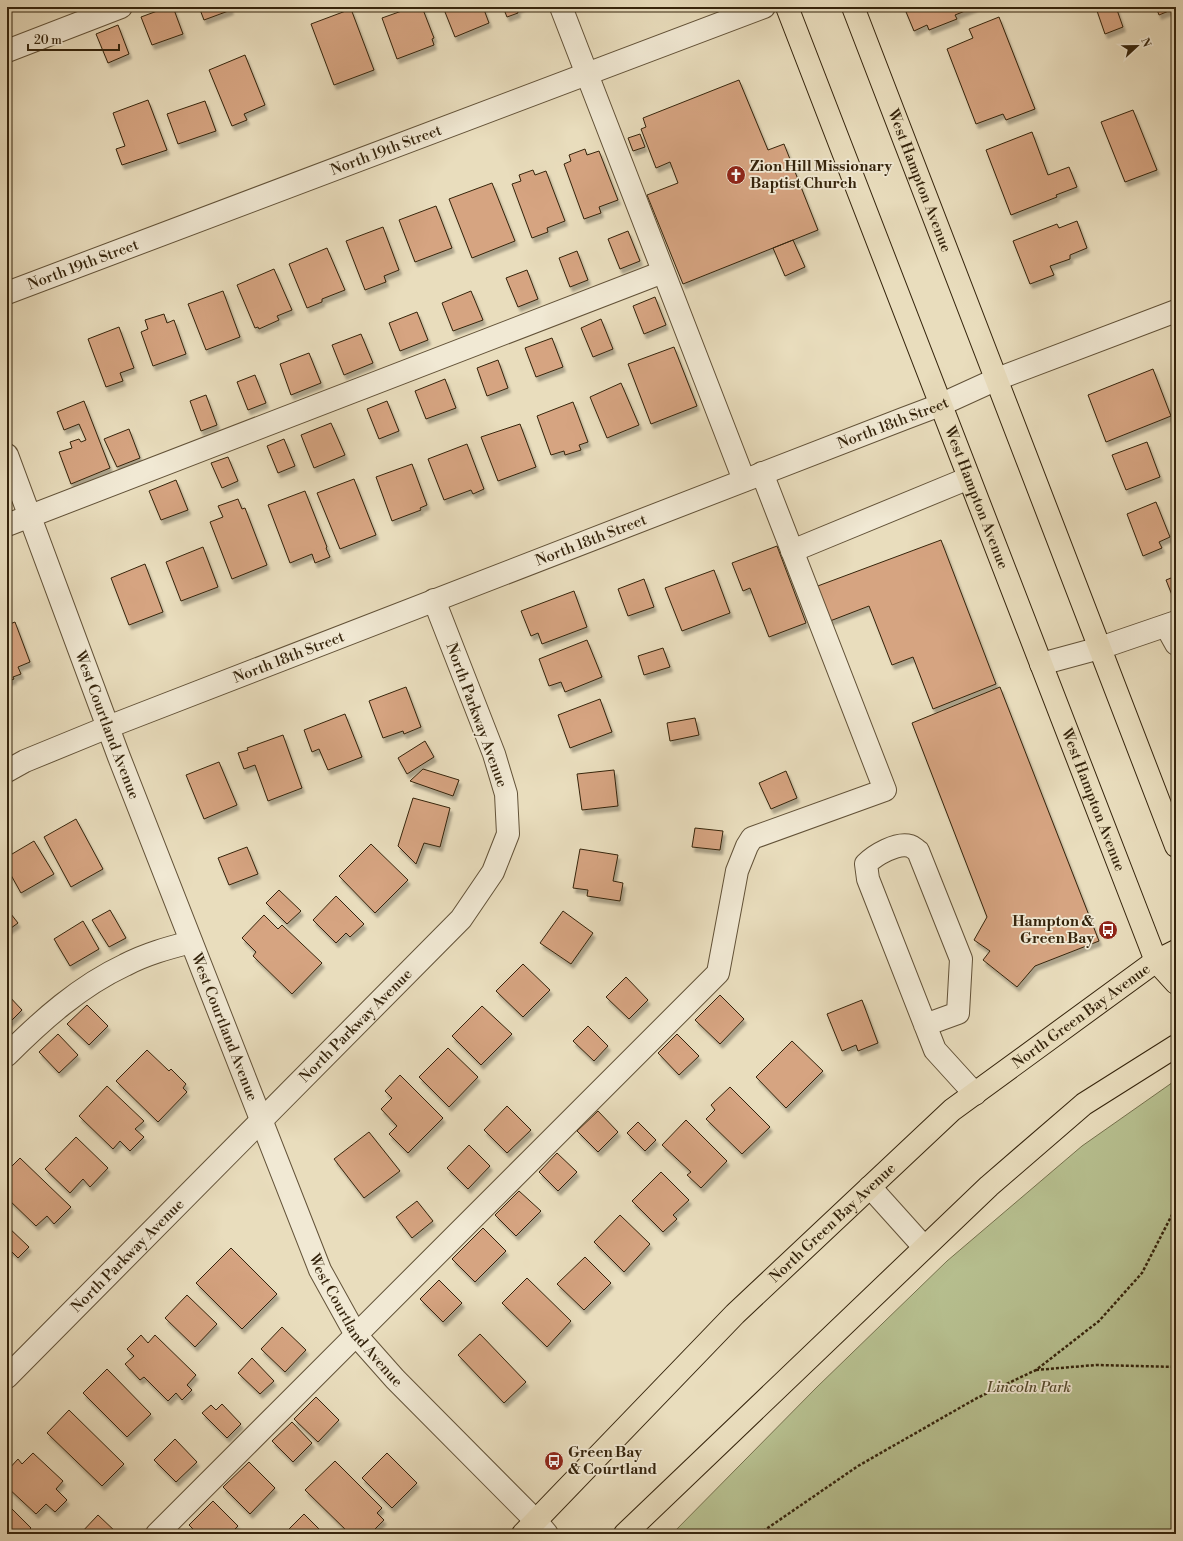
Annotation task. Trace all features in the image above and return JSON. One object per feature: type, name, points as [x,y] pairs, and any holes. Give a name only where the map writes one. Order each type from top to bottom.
[{"type":"main road","name":"West Hampton Avenue","points":[[787,7],[1156,961],[1176,983]]},
{"type":"main road","name":"West Hampton Avenue","points":[[853,7],[1100,648],[1170,811],[1176,846]]},
{"type":"main road","name":"North Green Bay Avenue","points":[[536,1530],[735,1314],[952,1110],[1156,961],[1176,951]]},
{"type":"main road","points":[[625,1534],[989,1186],[1084,1104],[1176,1046]]},
{"type":"street","points":[[7,51],[121,7]]},
{"type":"street","points":[[157,1534],[718,972],[737,871],[747,846],[752,838],[885,790],[792,551],[753,477],[663,272],[561,7]]},
{"type":"street","name":"North 19th Street","points":[[7,293],[764,7]]},
{"type":"street","points":[[7,525],[663,272]]},
{"type":"street","name":"North 18th Street","points":[[7,771],[25,761],[108,727],[940,405],[996,379],[1176,311]]},
{"type":"street","name":"West Courtland Avenue","points":[[7,455],[31,516],[108,727],[260,1120],[320,1270],[356,1335],[536,1530]]},
{"type":"street","points":[[792,551],[969,478]]},
{"type":"street","name":"North Parkway Avenue","points":[[7,1377],[260,1120],[461,919],[493,872],[508,834],[506,794],[494,754],[434,600]]},
{"type":"street","points":[[1041,664],[1173,630]]},
{"type":"street","points":[[925,1025],[958,1013],[961,959],[918,851],[910,846],[900,845],[874,856],[866,864],[868,879],[925,1025],[935,1050],[975,1094]]},
{"type":"street","points":[[7,1055],[55,1010],[90,984],[132,962],[158,951],[191,942]]},
{"type":"street","points":[[870,1187],[924,1247]]},
{"type":"path","points":[[1173,1100],[1176,1115]]},
{"type":"path","points":[[759,1534],[858,1466],[977,1398],[1036,1370],[1099,1321],[1142,1272],[1176,1207]]},
{"type":"path","points":[[1036,1370],[1096,1365],[1176,1367]]},
{"type":"green space","name":"Lincoln Park","points":[[1176,1080],[1176,1534],[672,1534],[817,1387],[947,1261],[1082,1146]]},
{"type":"building","points":[[168,7],[173,7],[183,34],[152,45],[141,17]]},
{"type":"building","points":[[199,7],[230,7],[231,10],[204,20]]},
{"type":"building","points":[[413,7],[422,7],[434,38],[432,39],[434,45],[397,59],[382,18]]},
{"type":"building","points":[[443,7],[483,7],[489,23],[455,37]]},
{"type":"building","points":[[503,7],[522,7],[517,9],[518,13],[507,17]]},
{"type":"building","points":[[904,7],[975,7],[955,15],[957,19],[929,30],[927,25],[914,31]]},
{"type":"building","points":[[1116,7],[1123,27],[1105,34],[1096,8]]},
{"type":"building","points":[[1156,7],[1176,7],[1176,8],[1159,15]]},
{"type":"building","points":[[351,9],[374,70],[334,85],[311,24]]},
{"type":"building","points":[[999,17],[1035,109],[1006,120],[1003,114],[976,124],[947,49],[973,38],[969,29]]},
{"type":"building","points":[[118,25],[129,54],[108,63],[96,34]]},
{"type":"building","points":[[245,55],[265,105],[244,114],[247,120],[232,126],[209,70]]},
{"type":"building","name":"Zion Hill Missionary Baptist Church","points":[[739,80],[768,150],[784,144],[818,230],[683,284],[647,195],[678,183],[670,162],[656,168],[641,129],[646,127],[643,118]]},
{"type":"building","points":[[148,100],[167,150],[122,165],[116,149],[125,146],[113,113]]},
{"type":"building","points":[[205,101],[216,131],[178,144],[167,114]]},
{"type":"building","points":[[1133,110],[1157,170],[1125,182],[1101,122]]},
{"type":"building","points":[[1032,132],[1048,175],[1069,167],[1077,187],[1056,195],[1057,197],[1011,215],[986,150]]},
{"type":"building","points":[[640,134],[645,147],[633,151],[628,138]]},
{"type":"building","points":[[585,149],[587,155],[599,151],[618,200],[599,207],[601,213],[584,219],[564,164],[571,161],[569,155]]},
{"type":"building","points":[[533,170],[535,175],[546,171],[565,221],[547,228],[548,232],[532,238],[512,184],[521,181],[519,175]]},
{"type":"building","points":[[492,183],[515,241],[472,258],[449,199]]},
{"type":"building","points":[[436,206],[452,248],[415,262],[399,220]]},
{"type":"building","points":[[1077,221],[1087,248],[1070,255],[1070,259],[1050,266],[1054,275],[1030,284],[1013,241],[1057,224],[1059,228]]},
{"type":"building","points":[[383,227],[399,270],[384,276],[386,282],[365,290],[346,241]]},
{"type":"building","points":[[628,231],[640,261],[620,269],[608,239]]},
{"type":"building","points":[[793,240],[805,267],[785,276],[773,248]]},
{"type":"building","points":[[327,248],[345,290],[322,299],[322,302],[307,308],[289,264]]},
{"type":"building","points":[[577,251],[588,280],[570,287],[559,258]]},
{"type":"building","points":[[274,269],[292,310],[277,316],[279,320],[259,329],[258,327],[255,328],[237,285]]},
{"type":"building","points":[[527,270],[538,299],[518,307],[506,278]]},
{"type":"building","points":[[223,291],[240,337],[206,350],[188,304]]},
{"type":"building","points":[[471,291],[483,320],[453,331],[442,303]]},
{"type":"building","points":[[655,297],[666,325],[644,334],[633,306]]},
{"type":"building","points":[[417,312],[428,340],[400,351],[389,323]]},
{"type":"building","points":[[164,314],[167,323],[174,320],[186,354],[153,366],[141,332],[148,329],[145,320]]},
{"type":"building","points":[[601,319],[613,349],[593,357],[581,328]]},
{"type":"building","points":[[119,327],[134,368],[120,373],[123,381],[106,387],[88,339]]},
{"type":"building","points":[[361,334],[373,363],[344,375],[332,345]]},
{"type":"building","points":[[552,338],[563,367],[536,377],[525,348]]},
{"type":"building","points":[[674,347],[697,406],[651,424],[628,364]]},
{"type":"building","points":[[309,353],[321,383],[291,395],[280,364]]},
{"type":"building","points":[[498,360],[508,388],[487,396],[477,368]]},
{"type":"building","points":[[1153,369],[1171,416],[1106,442],[1088,395]]},
{"type":"building","points":[[255,375],[266,403],[248,410],[237,382]]},
{"type":"building","points":[[445,379],[456,408],[426,419],[415,391]]},
{"type":"building","points":[[621,383],[639,425],[607,438],[590,397]]},
{"type":"building","points":[[206,395],[217,425],[201,431],[190,401]]},
{"type":"building","points":[[84,401],[110,468],[71,484],[59,452],[72,448],[70,442],[79,439],[81,442],[86,440],[79,424],[64,430],[57,412]]},
{"type":"building","points":[[387,401],[399,431],[379,439],[367,409]]},
{"type":"building","points":[[573,402],[588,442],[579,445],[581,450],[565,455],[564,451],[551,455],[537,416]]},
{"type":"building","points":[[331,423],[345,455],[314,468],[301,435]]},
{"type":"building","points":[[520,424],[536,467],[498,481],[481,437]]},
{"type":"building","points":[[129,429],[140,458],[117,467],[104,439]]},
{"type":"building","points":[[284,439],[295,466],[278,473],[267,446]]},
{"type":"building","points":[[1147,442],[1160,477],[1126,490],[1112,455]]},
{"type":"building","points":[[467,444],[484,489],[473,494],[471,490],[444,500],[428,459]]},
{"type":"building","points":[[228,457],[238,481],[222,488],[211,463]]},
{"type":"building","points":[[412,464],[427,505],[420,508],[421,510],[392,521],[376,477]]},
{"type":"building","points":[[354,479],[376,535],[340,549],[317,493]]},
{"type":"building","points":[[176,480],[188,510],[161,520],[149,491]]},
{"type":"building","points":[[305,491],[330,557],[315,563],[312,554],[290,563],[268,505]]},
{"type":"building","points":[[238,499],[242,509],[245,508],[267,565],[232,579],[210,522],[223,517],[218,506]]},
{"type":"building","points":[[1156,502],[1170,537],[1159,542],[1162,548],[1143,556],[1127,514]]},
{"type":"building","points":[[941,540],[996,684],[933,709],[913,657],[892,665],[869,606],[830,621],[815,587]]},
{"type":"building","points":[[777,546],[806,623],[769,637],[750,588],[743,591],[732,563]]},
{"type":"building","points":[[203,547],[218,587],[181,601],[166,562]]},
{"type":"building","points":[[145,564],[163,612],[129,625],[111,578]]},
{"type":"building","points":[[714,570],[730,613],[682,631],[665,588]]},
{"type":"building","points":[[1176,576],[1176,605],[1166,580]]},
{"type":"building","points":[[644,579],[654,607],[628,616],[618,589]]},
{"type":"building","points":[[574,591],[587,627],[542,644],[538,633],[531,636],[521,611]]},
{"type":"building","points":[[15,622],[30,662],[18,667],[21,674],[13,677],[14,679],[7,682],[7,625]]},
{"type":"building","points":[[587,640],[602,677],[565,692],[561,682],[549,686],[539,659]]},
{"type":"building","points":[[663,648],[670,667],[644,675],[638,656]]},
{"type":"building","points":[[406,687],[421,727],[404,734],[403,731],[383,738],[369,701]]},
{"type":"building","points":[[1000,687],[1099,941],[1035,966],[1017,987],[983,960],[990,951],[974,940],[987,917],[912,723]]},
{"type":"building","points":[[600,699],[612,732],[570,748],[558,715]]},
{"type":"building","points":[[345,714],[362,757],[328,770],[319,749],[312,752],[304,730]]},
{"type":"building","points":[[695,718],[699,735],[670,741],[667,723]]},
{"type":"building","points":[[283,735],[302,788],[268,801],[255,765],[244,769],[238,753],[248,750],[247,748]]},
{"type":"building","points":[[425,741],[434,757],[407,774],[398,758]]},
{"type":"building","points":[[219,762],[237,805],[204,819],[186,775]]},
{"type":"building","points":[[423,769],[459,780],[453,796],[410,781]]},
{"type":"building","points":[[614,770],[618,806],[582,810],[577,774]]},
{"type":"building","points":[[786,771],[797,798],[771,809],[759,783]]},
{"type":"building","points":[[413,798],[450,808],[440,847],[424,843],[416,864],[398,846]]},
{"type":"building","points":[[76,819],[103,869],[71,887],[44,837]]},
{"type":"building","points":[[695,828],[723,831],[720,850],[692,847]]},
{"type":"building","points":[[34,841],[54,874],[21,893],[7,868],[7,857]]},
{"type":"building","points":[[371,844],[408,880],[375,913],[339,876]]},
{"type":"building","points":[[247,847],[258,874],[229,885],[218,858]]},
{"type":"building","points":[[580,849],[618,855],[613,881],[623,883],[620,901],[587,896],[588,890],[573,888]]},
{"type":"building","points":[[279,890],[301,911],[287,924],[266,903]]},
{"type":"building","points":[[336,896],[364,924],[350,937],[346,933],[336,943],[313,920]]},
{"type":"building","points":[[7,909],[18,923],[7,931]]},
{"type":"building","points":[[110,910],[126,938],[109,947],[92,920]]},
{"type":"building","points":[[563,911],[593,933],[571,964],[540,943]]},
{"type":"building","points":[[264,915],[278,929],[282,925],[322,963],[292,994],[253,956],[256,952],[242,938]]},
{"type":"building","points":[[83,921],[99,949],[70,966],[54,939]]},
{"type":"building","points":[[523,964],[550,990],[523,1017],[496,991]]},
{"type":"building","points":[[626,977],[648,1000],[629,1019],[606,997]]},
{"type":"building","points":[[7,994],[22,1010],[9,1023],[7,1021]]},
{"type":"building","points":[[720,995],[744,1019],[720,1044],[695,1020]]},
{"type":"building","points":[[862,1000],[878,1043],[858,1051],[856,1045],[842,1051],[827,1014]]},
{"type":"building","points":[[87,1005],[108,1026],[89,1045],[67,1024]]},
{"type":"building","points":[[482,1006],[512,1034],[481,1065],[452,1036]]},
{"type":"building","points":[[588,1026],[608,1046],[594,1061],[573,1041]]},
{"type":"building","points":[[58,1034],[78,1055],[59,1073],[39,1052]]},
{"type":"building","points":[[677,1034],[699,1056],[679,1075],[658,1053]]},
{"type":"building","points":[[792,1041],[823,1071],[786,1108],[756,1077]]},
{"type":"building","points":[[448,1048],[478,1077],[449,1107],[419,1077]]},
{"type":"building","points":[[147,1050],[169,1071],[171,1069],[186,1084],[183,1088],[187,1092],[158,1122],[116,1081]]},
{"type":"building","points":[[400,1075],[443,1118],[408,1153],[389,1134],[397,1126],[381,1109],[392,1098],[385,1091]]},
{"type":"building","points":[[107,1086],[144,1121],[135,1129],[144,1137],[130,1151],[120,1141],[113,1149],[79,1116]]},
{"type":"building","points":[[730,1087],[770,1127],[742,1154],[706,1119],[715,1110],[711,1105]]},
{"type":"building","points":[[507,1106],[531,1130],[507,1153],[484,1130]]},
{"type":"building","points":[[598,1111],[618,1132],[598,1152],[577,1131]]},
{"type":"building","points":[[686,1120],[727,1161],[701,1188],[687,1175],[691,1172],[662,1145]]},
{"type":"building","points":[[638,1122],[656,1140],[645,1151],[627,1133]]},
{"type":"building","points":[[369,1132],[400,1171],[364,1198],[334,1159]]},
{"type":"building","points":[[76,1137],[108,1168],[90,1187],[83,1179],[70,1193],[45,1169]]},
{"type":"building","points":[[469,1145],[490,1166],[468,1189],[447,1168]]},
{"type":"building","points":[[557,1153],[577,1172],[558,1191],[539,1172]]},
{"type":"building","points":[[20,1158],[71,1207],[54,1224],[47,1216],[36,1226],[7,1198],[7,1171]]},
{"type":"building","points":[[661,1172],[689,1200],[673,1215],[677,1219],[663,1232],[632,1201]]},
{"type":"building","points":[[519,1191],[541,1211],[516,1236],[495,1215]]},
{"type":"building","points":[[417,1201],[433,1221],[412,1238],[396,1217]]},
{"type":"building","points":[[620,1215],[650,1244],[624,1272],[594,1242]]},
{"type":"building","points":[[7,1226],[29,1247],[18,1258],[10,1250],[7,1254]]},
{"type":"building","points":[[483,1228],[506,1251],[475,1282],[452,1259]]},
{"type":"building","points":[[231,1248],[277,1294],[242,1329],[196,1283]]},
{"type":"building","points":[[585,1257],[611,1283],[584,1310],[557,1284]]},
{"type":"building","points":[[527,1278],[571,1321],[547,1347],[502,1303]]},
{"type":"building","points":[[439,1280],[462,1303],[443,1322],[420,1299]]},
{"type":"building","points":[[187,1295],[217,1324],[195,1347],[165,1318]]},
{"type":"building","points":[[282,1327],[306,1350],[285,1372],[261,1349]]},
{"type":"building","points":[[480,1334],[526,1382],[504,1403],[458,1355]]},
{"type":"building","points":[[141,1335],[148,1343],[155,1335],[196,1375],[187,1385],[192,1390],[182,1400],[176,1393],[168,1401],[144,1377],[140,1380],[125,1364],[134,1356],[127,1349]]},
{"type":"building","points":[[252,1358],[274,1381],[260,1394],[238,1373]]},
{"type":"building","points":[[107,1369],[151,1414],[127,1437],[83,1393]]},
{"type":"building","points":[[316,1397],[339,1420],[318,1442],[294,1419]]},
{"type":"building","points":[[222,1404],[241,1424],[227,1438],[202,1413],[211,1405],[216,1410]]},
{"type":"building","points":[[69,1410],[124,1464],[102,1486],[47,1433]]},
{"type":"building","points":[[292,1422],[312,1443],[293,1462],[272,1441]]},
{"type":"building","points":[[175,1439],[197,1462],[176,1482],[154,1460]]},
{"type":"building","points":[[33,1453],[63,1481],[56,1489],[67,1500],[55,1512],[46,1504],[36,1514],[7,1487],[7,1471],[18,1459],[22,1464]]},
{"type":"building","points":[[387,1453],[417,1483],[392,1508],[362,1478]]},
{"type":"building","points":[[335,1461],[382,1508],[377,1513],[384,1520],[370,1534],[356,1534],[355,1532],[350,1534],[305,1490]]},
{"type":"building","points":[[249,1462],[275,1488],[250,1514],[223,1487]]},
{"type":"building","points":[[213,1501],[238,1526],[230,1534],[198,1534],[189,1525]]},
{"type":"building","points":[[7,1504],[31,1528],[25,1534],[7,1534]]},
{"type":"building","points":[[304,1514],[324,1534],[284,1534]]},
{"type":"building","points":[[98,1515],[118,1534],[80,1534]]},
{"type":"place","name":"Zion Hill Missionary Baptist Church","points":[[736,175]]},
{"type":"place","name":"Hampton & Green Bay","points":[[1108,930]]},
{"type":"place","name":"Green Bay & Courtland","points":[[554,1461]]}]
